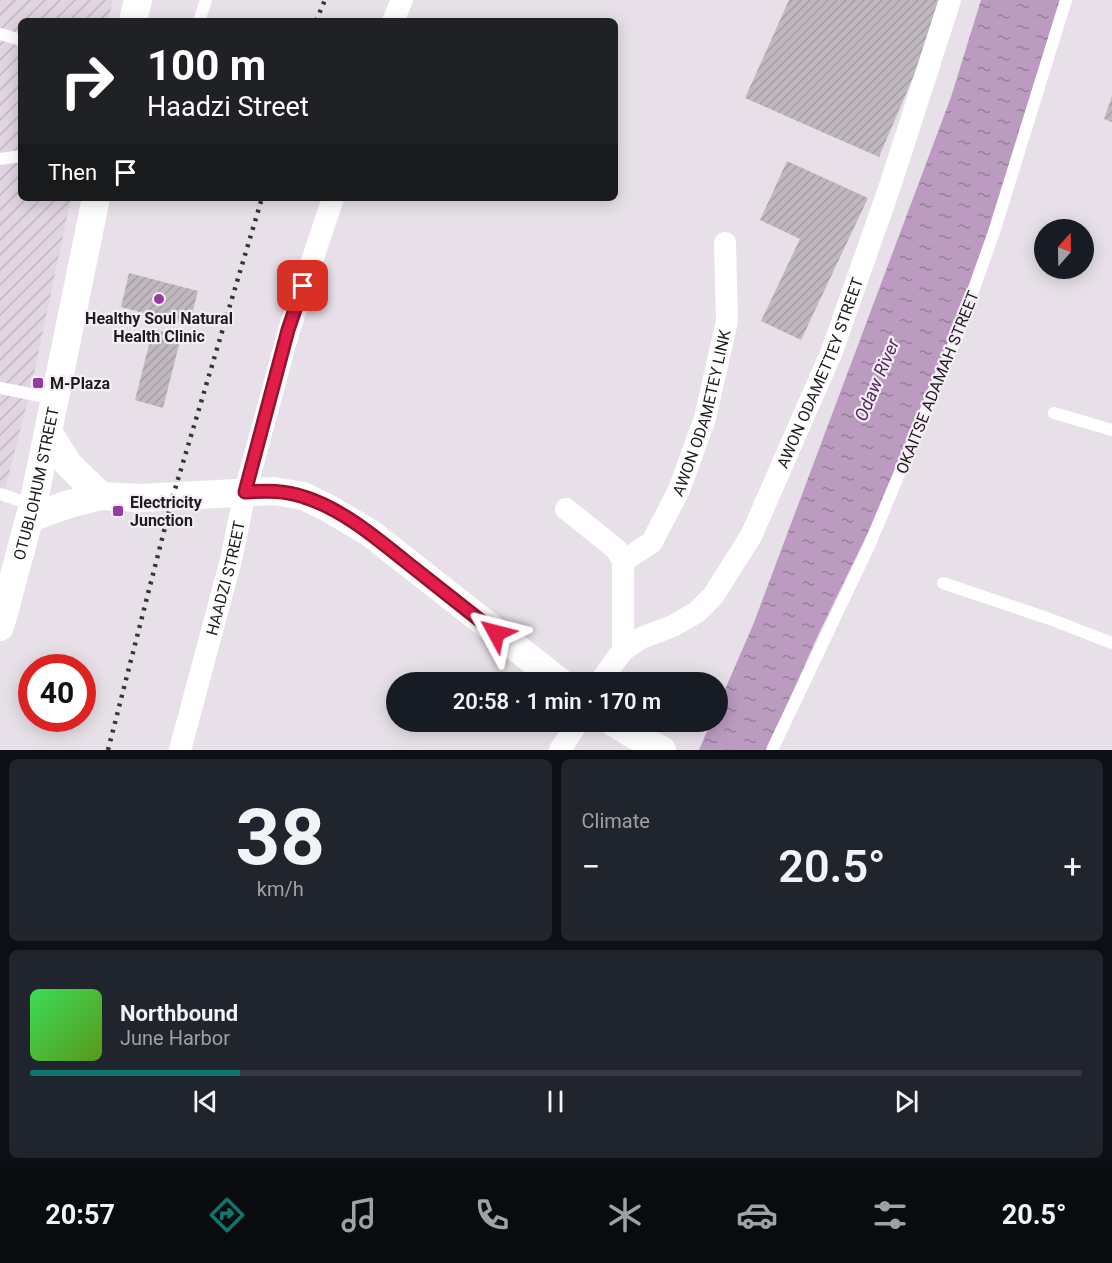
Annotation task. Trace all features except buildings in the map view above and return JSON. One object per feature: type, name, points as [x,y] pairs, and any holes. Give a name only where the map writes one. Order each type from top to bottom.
[{"type":"street","points":[[134,18],[138,0]]},
{"type":"street","points":[[394,18],[402,0]]},
{"type":"street","name":"AWON ODAMETTEY STREET","points":[[608,672],[624,650],[641,638],[673,626],[697,612],[713,596],[751,536],[832,351],[893,178],[950,0]]},
{"type":"street","name":"OTUBLOHUM STREET","points":[[0,627],[31,512],[95,201]]},
{"type":"street","name":"HAADZI STREET","points":[[180,750],[231,560],[245,492],[288,330],[332,201]]},
{"type":"street","name":"AWON ODAMETEY LINK","points":[[623,561],[652,542],[679,490],[705,418],[727,321],[725,243]]},
{"type":"street","points":[[48,432],[69,465],[101,496]]},
{"type":"street","points":[[31,512],[101,496],[139,498],[274,490],[314,500],[370,533],[547,672]]},
{"type":"street","points":[[566,509],[616,549],[623,561],[624,650]]},
{"type":"street","points":[[561,750],[572,732]]},
{"type":"street","points":[[630,732],[658,749]]},
{"type":"lane","points":[[200,18],[206,0]]},
{"type":"lane","name":"OKAITSE ADAMAH STREET","points":[[772,750],[869,546],[957,336],[994,232],[1066,0]]},
{"type":"lane","points":[[0,34],[18,39]]},
{"type":"lane","points":[[0,159],[18,156]]},
{"type":"lane","points":[[0,388],[55,399]]},
{"type":"lane","points":[[1054,413],[1112,430]]},
{"type":"lane","points":[[0,494],[31,512]]},
{"type":"lane","points":[[943,583],[1112,643]]},
{"type":"shaded area","points":[[0,0],[113,0],[109,18],[18,18],[18,201],[70,201],[31,388],[0,508]]},
{"type":"water","name":"Odaw River","points":[[981,0],[1060,0],[984,246],[940,367],[881,506],[819,633],[767,750],[699,750],[707,732],[728,732],[728,683],[753,625],[951,97]]},
{"type":"railway","points":[[317,18],[325,0]]},
{"type":"railway","points":[[108,750],[173,496],[261,201]]},
{"type":"place","name":"Healthy Soul Natural Health Clinic","points":[[159,299]]},
{"type":"place","name":"M-Plaza","points":[[38,383]]},
{"type":"place","name":"Electricity Junction","points":[[118,511]]},
{"type":"route","points":[[303,286],[288,330],[245,492],[274,490],[314,500],[370,533],[496,633]]}]
